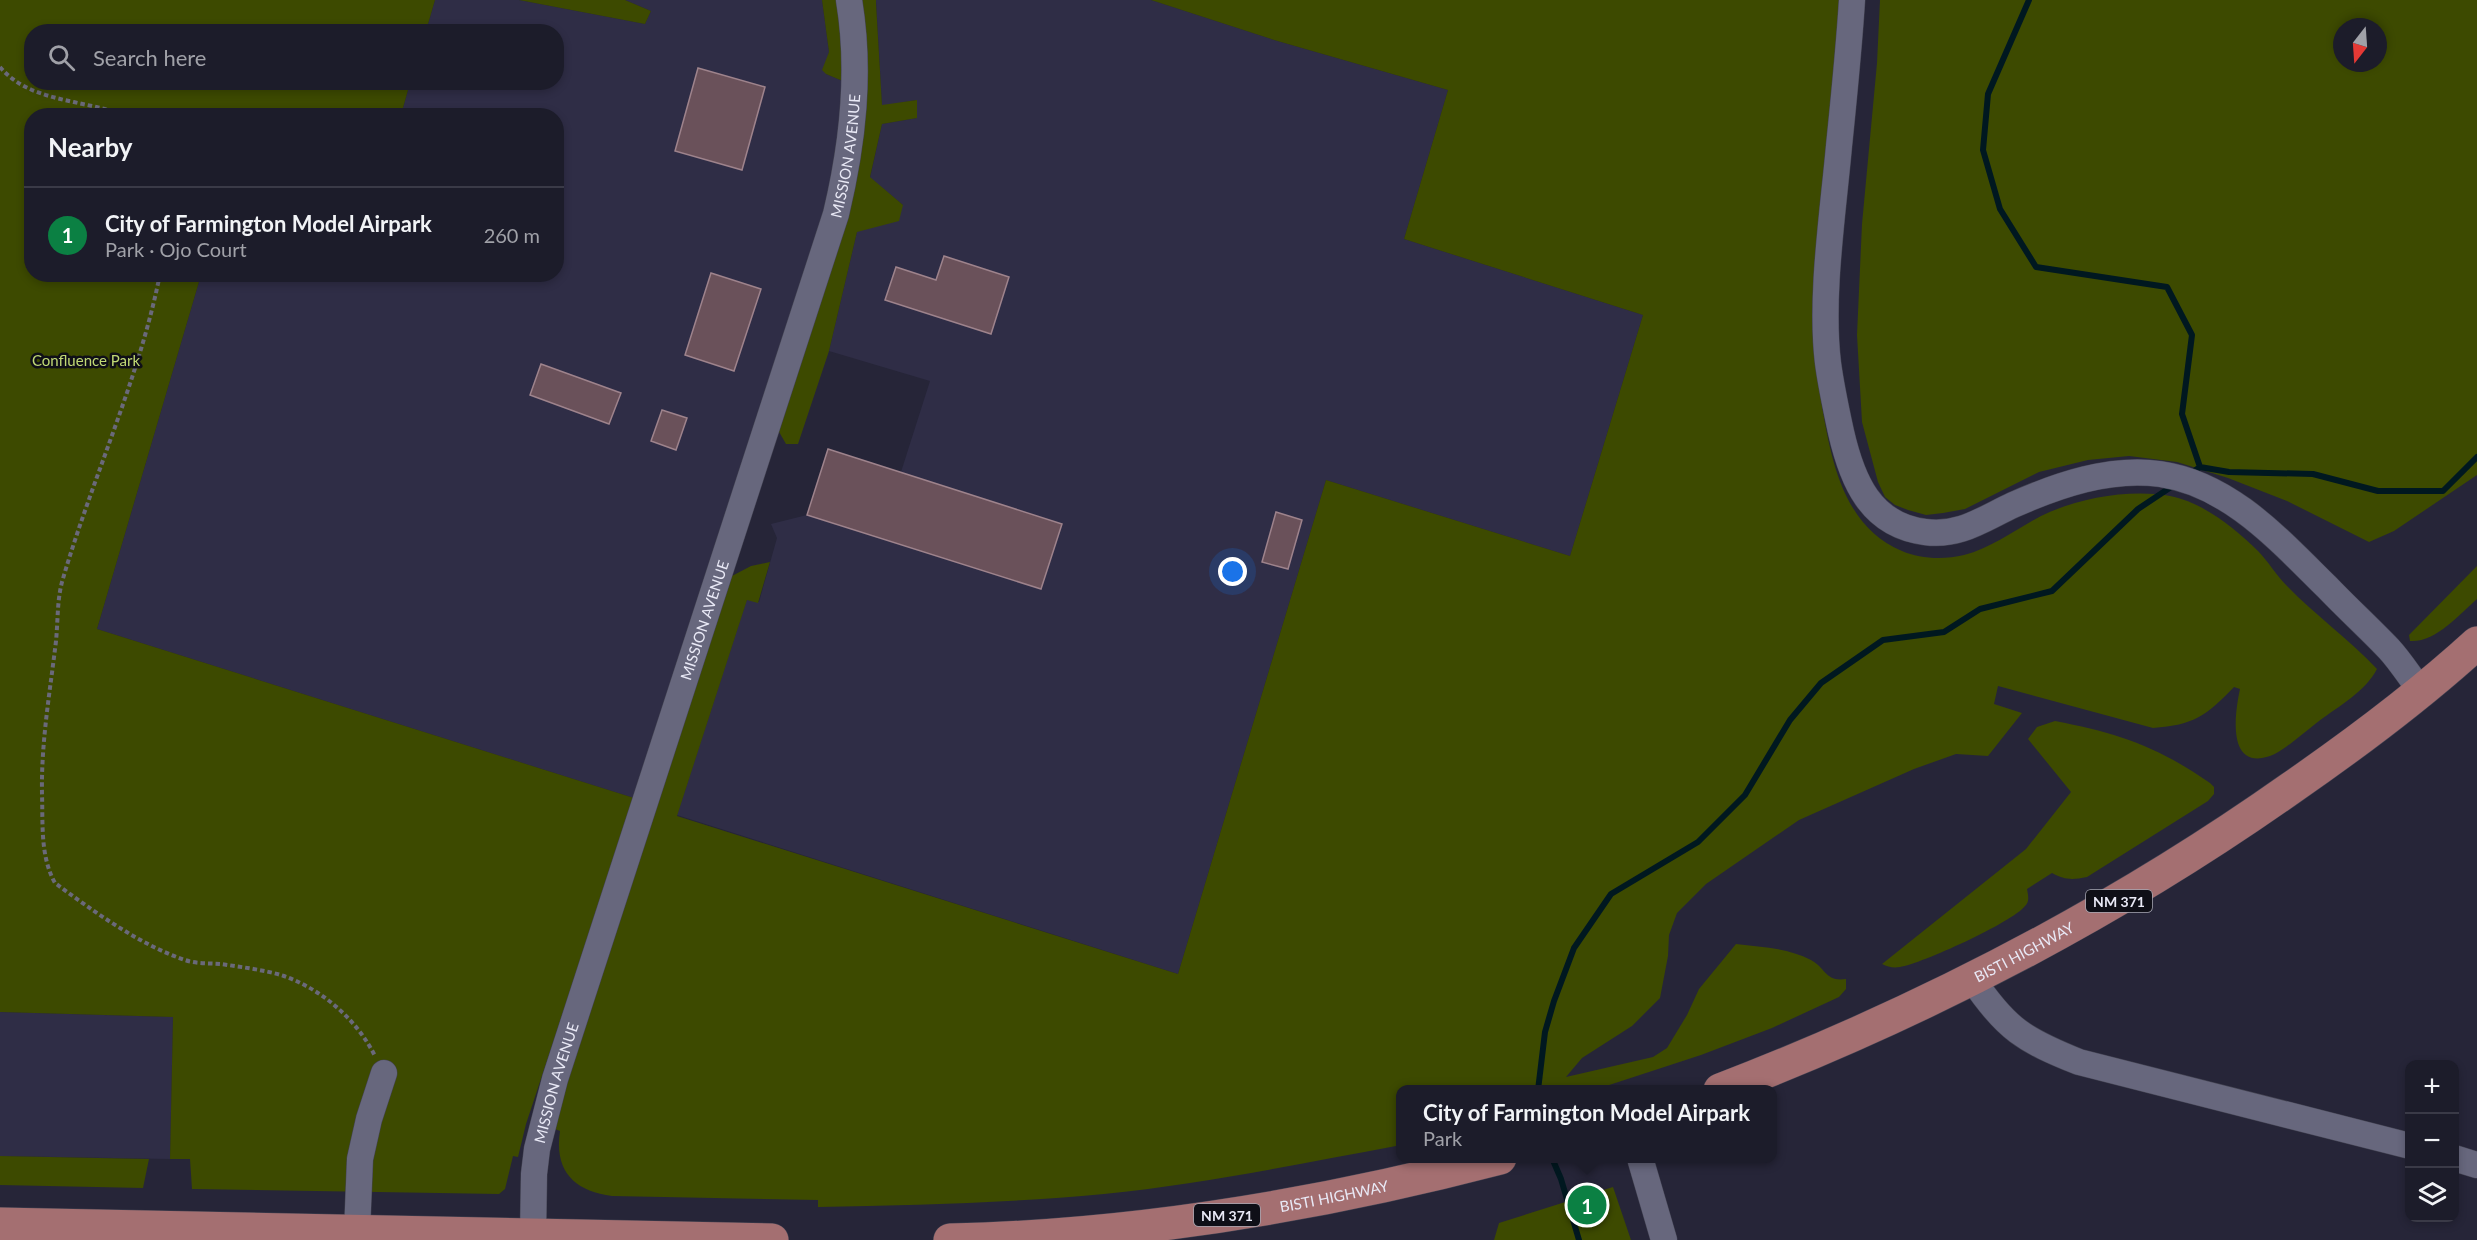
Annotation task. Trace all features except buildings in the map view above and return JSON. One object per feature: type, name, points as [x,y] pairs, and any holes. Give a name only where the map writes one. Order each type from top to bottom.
[{"type":"main road","name":"BISTI HIGHWAY","points":[[1730,1085],[1882,1023],[1973,980],[2107,908],[2209,845],[2326,764],[2421,691],[2477,644]]},
{"type":"main road","name":"BISTI HIGHWAY","points":[[950,1240],[1049,1235],[1201,1219],[1350,1194],[1479,1163]]},
{"type":"main road","points":[[0,1224],[772,1240]]},
{"type":"street","name":"MISSION AVENUE","points":[[533,1236],[534,1174],[537,1149],[555,1079],[836,214],[850,146],[855,89],[855,43],[849,0]]},
{"type":"street","points":[[1852,0],[1827,290],[1828,362],[1848,461],[1868,501],[1885,517],[1905,526],[1924,532],[1947,533],[1963,530],[2042,493],[2100,476],[2133,471],[2162,474],[2190,481],[2214,491],[2244,509],[2273,533],[2390,651],[2421,691]]},
{"type":"street","points":[[1973,980],[1993,1009],[2015,1031],[2048,1050],[2079,1062],[2405,1145]]},
{"type":"street","points":[[357,1232],[360,1159],[369,1119],[384,1073]]},
{"type":"street","points":[[2459,1160],[2477,1165]]},
{"type":"street","points":[[1641,1163],[1664,1240]]},
{"type":"path","points":[[0,67],[24,85]]},
{"type":"path","points":[[36,90],[96,108]]},
{"type":"path","points":[[158,282],[138,358],[62,584],[42,760],[43,841],[48,871],[55,883],[62,889],[157,949],[187,961],[221,964],[283,976],[313,989],[350,1020],[368,1042],[384,1073]]},
{"type":"shaded area","points":[[435,0],[519,0],[645,24],[651,11],[625,0],[822,0],[829,52],[826,74],[845,82],[843,109],[828,200],[634,798],[97,629],[199,282],[564,282],[564,108],[403,108],[408,90],[564,90],[564,24],[428,24]]},
{"type":"shaded area","points":[[876,0],[1151,0],[1274,40],[1448,90],[1404,239],[1643,315],[1570,556],[1326,480],[1178,974],[677,815],[747,599],[759,602],[777,538],[771,524],[807,515],[828,449],[901,472],[930,381],[829,351],[857,232],[903,205],[870,178],[882,124],[917,118],[916,100],[882,106]]},
{"type":"shaded area","points":[[0,1012],[173,1017],[170,1159],[0,1156]]},
{"type":"green space","name":"Confluence Park","points":[[0,0],[435,0],[428,24],[24,24],[24,90],[408,90],[403,108],[24,108],[24,282],[199,282],[97,629],[634,798],[526,1124],[518,1157],[513,1156],[505,1189],[499,1194],[192,1189],[190,1159],[170,1159],[173,1017],[0,1012]]},
{"type":"green space","points":[[519,0],[625,0],[651,11],[645,24]]},
{"type":"green space","points":[[822,0],[838,0],[845,82],[822,70],[829,52]]},
{"type":"green space","points":[[860,0],[876,0],[882,105],[917,100],[917,118],[882,124],[870,177],[903,205],[899,221],[857,232],[829,351],[798,444],[786,444],[778,430],[836,246]]},
{"type":"green space","points":[[1151,0],[1840,0],[1820,394],[1828,440],[1841,485],[1864,524],[1881,539],[1909,554],[1948,558],[1984,548],[2041,516],[2071,504],[2104,497],[2138,494],[2154,494],[2182,499],[2206,510],[2239,534],[2262,555],[2298,597],[2377,669],[2359,692],[2289,745],[2270,756],[2256,758],[2246,755],[2240,747],[2237,737],[2236,711],[2240,689],[2234,687],[2207,712],[2198,717],[2167,727],[2153,728],[1998,686],[1994,704],[2022,713],[1988,756],[1956,754],[1914,769],[1799,820],[1706,884],[1677,913],[1669,935],[1668,956],[1660,998],[1632,1026],[1582,1058],[1566,1077],[1653,1057],[1667,1048],[1687,1015],[1699,989],[1736,944],[1784,950],[1811,960],[1830,976],[1846,979],[1846,989],[1839,997],[1772,1028],[1701,1055],[1609,1085],[1396,1085],[1396,1146],[1214,1179],[1104,1194],[997,1202],[818,1207],[818,1200],[612,1196],[577,1184],[564,1168],[560,1157],[560,1131],[555,1129],[556,1114],[730,577],[751,566],[770,562],[758,603],[747,600],[677,816],[1178,974],[1326,480],[1570,556],[1643,315],[1404,239],[1448,90],[1274,40]]},
{"type":"green space","points":[[1880,0],[2477,0],[2477,475],[2394,531],[2369,542],[2287,501],[2228,478],[2177,462],[2129,456],[2088,460],[2039,472],[1965,509],[1926,515],[1895,505],[1885,497],[1878,482],[1862,422],[1857,335],[1862,224],[1877,63]]},
{"type":"green space","points":[[2477,566],[2477,599],[2437,633],[2428,638],[2410,641],[2409,635]]},
{"type":"green space","points":[[2055,721],[2117,736],[2154,750],[2210,783],[2214,787],[2214,794],[2208,801],[2087,877],[2069,879],[2052,873],[2027,889],[2028,902],[2025,906],[1986,932],[1911,964],[1888,967],[1882,964],[2026,849],[2071,792],[2028,739],[2037,727]]},
{"type":"green space","points":[[0,1156],[149,1159],[143,1188],[0,1185]]},
{"type":"green space","points":[[1613,1187],[1631,1240],[1494,1240],[1499,1223]]},
{"type":"waterway","points":[[2029,0],[1988,94],[1983,150],[2000,209],[2036,267],[2167,287],[2192,335],[2182,414],[2200,467]]},
{"type":"waterway","points":[[2190,474],[2200,467],[2229,472],[2313,474],[2378,491],[2443,491],[2477,457]]},
{"type":"waterway","points":[[1539,1085],[1545,1032],[1574,948],[1611,894],[1698,842],[1745,795],[1790,720],[1821,683],[1883,640],[1944,632],[1980,609],[2052,591],[2138,509],[2174,485]]},
{"type":"waterway","points":[[1554,1163],[1579,1240]]},
{"type":"place","name":"City of Farmington Model Airpark","points":[[1587,1205]]}]
